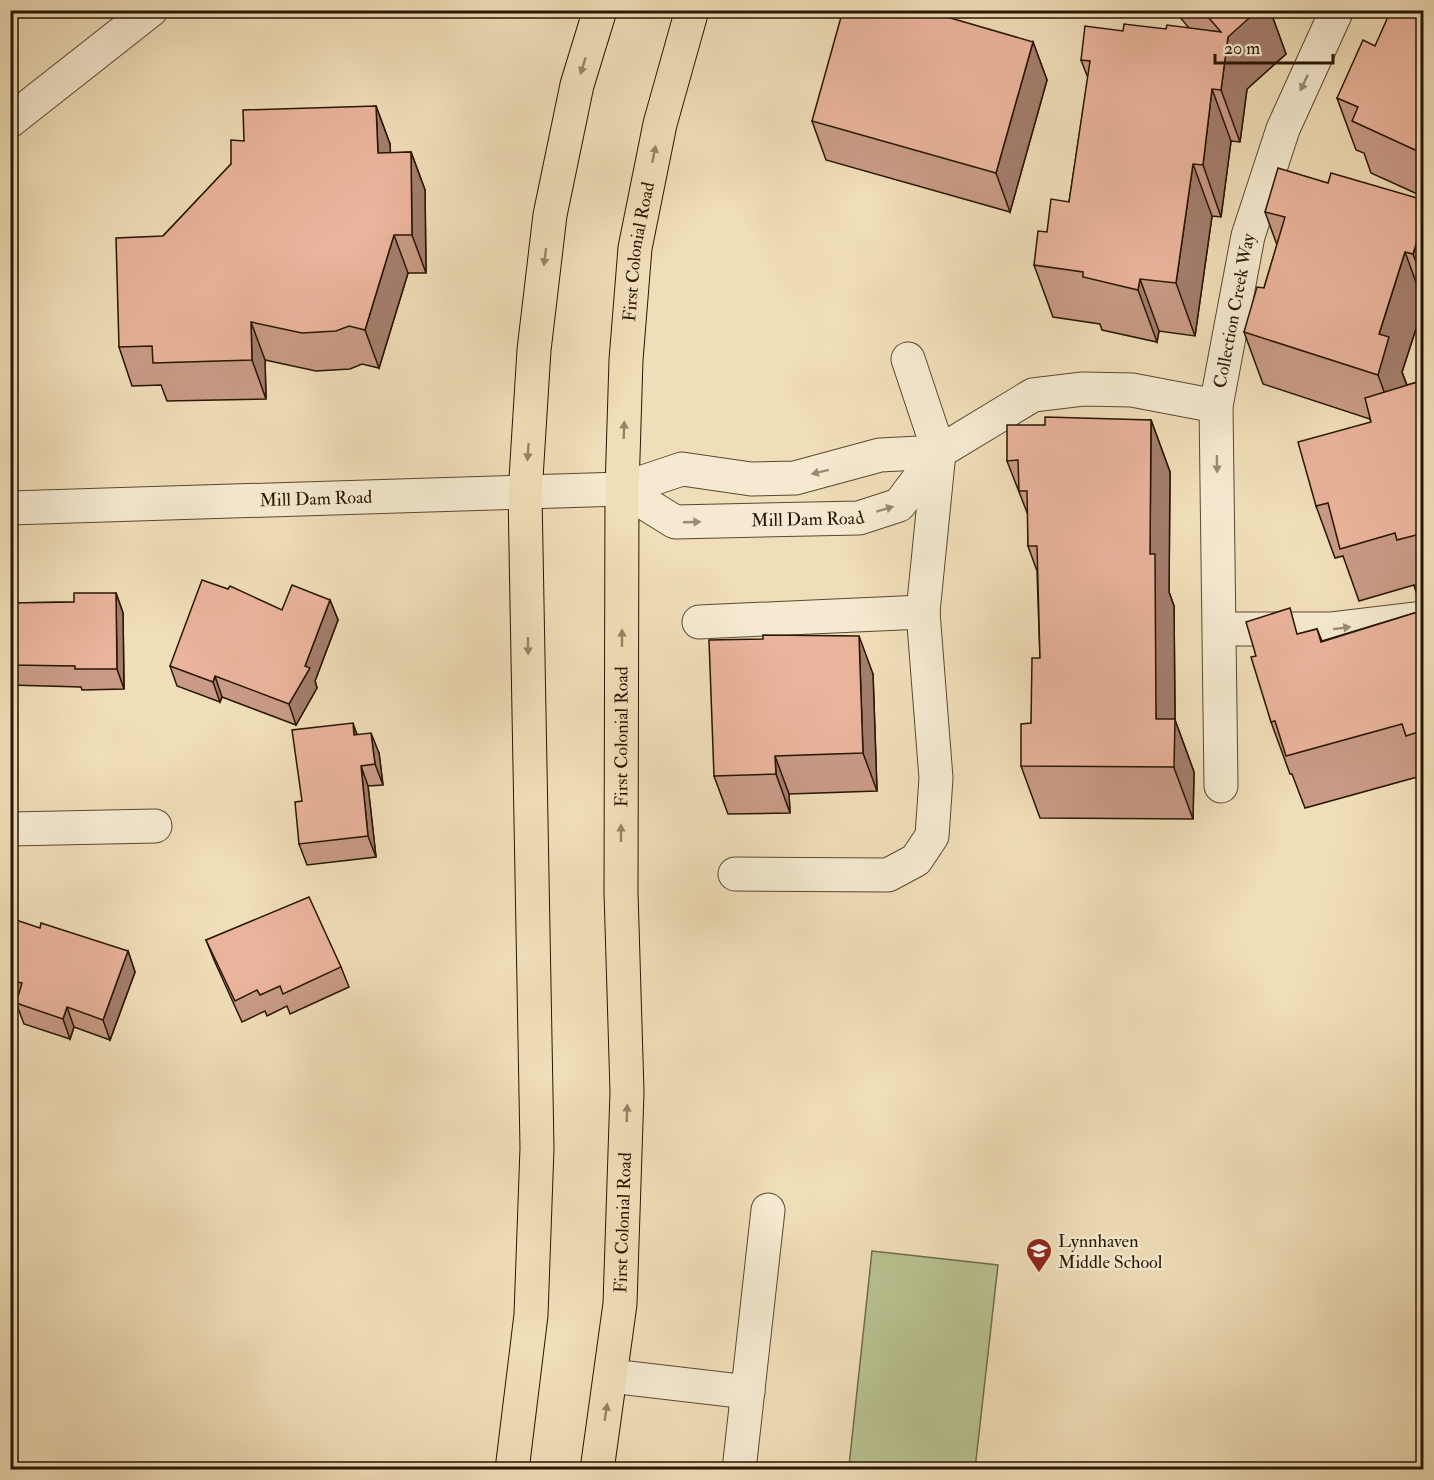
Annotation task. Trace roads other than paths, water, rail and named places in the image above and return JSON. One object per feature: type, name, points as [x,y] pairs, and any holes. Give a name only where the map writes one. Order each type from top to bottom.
[{"type":"main road","points":[[512,1470],[531,1315],[537,1148],[525,494],[534,350],[550,215],[577,85],[600,10]]},
{"type":"main road","name":"First Colonial Road","points":[[597,1470],[620,1304],[627,1092],[621,892],[622,489],[626,360],[635,248],[660,124],[692,10]]},
{"type":"street","points":[[10,121],[151,10]]},
{"type":"street","name":"Collection Creek Way","points":[[1221,786],[1221,628],[1216,406],[1248,236],[1283,129],[1337,10]]},
{"type":"street","points":[[735,874],[888,875],[916,860],[932,837],[936,778],[923,612],[939,452],[908,358]]},
{"type":"street","name":"Mill Dam Road","points":[[622,489],[675,522],[860,518],[898,505],[939,452],[1033,395],[1083,389],[1132,390],[1216,406]]},
{"type":"street","name":"Mill Dam Road","points":[[10,508],[525,494],[622,489],[682,469],[751,479],[795,478],[880,455],[939,452]]},
{"type":"street","points":[[699,622],[923,612]]},
{"type":"street","points":[[1221,628],[1332,629],[1424,618]]},
{"type":"street","points":[[10,829],[155,826]]},
{"type":"street","points":[[739,1470],[768,1210]]},
{"type":"street","points":[[611,1376],[748,1392]]},
{"type":"place","name":"Lynnhaven Middle School","points":[[1039,1274]]}]
